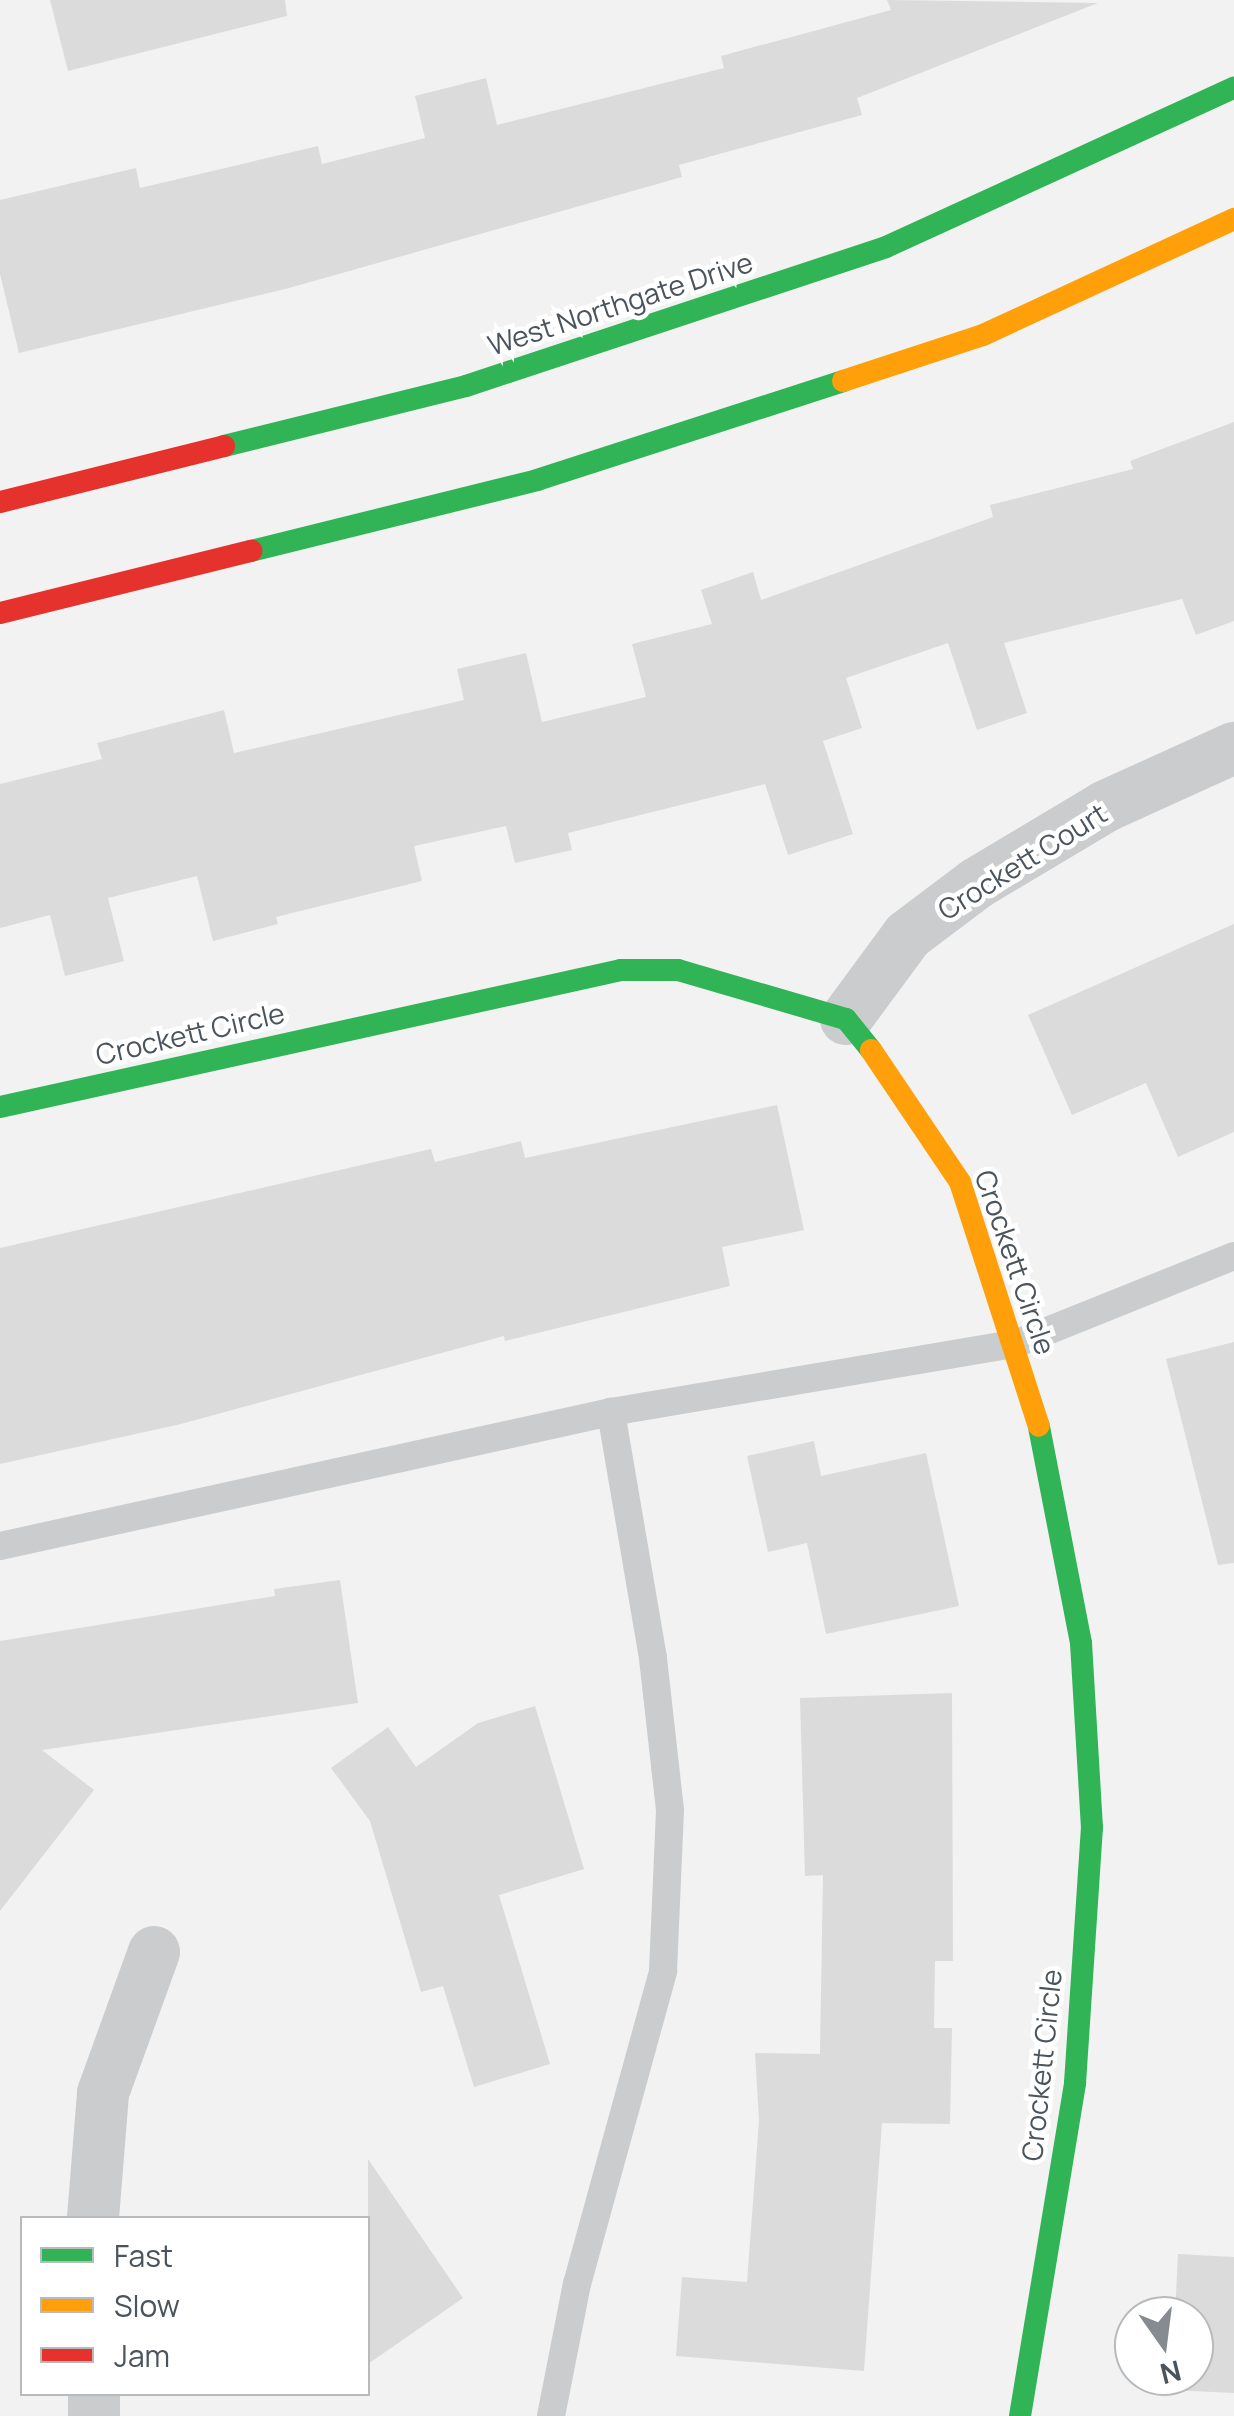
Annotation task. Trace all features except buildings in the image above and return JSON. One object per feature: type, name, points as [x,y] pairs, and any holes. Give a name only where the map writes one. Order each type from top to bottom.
[{"type":"main road","name":"West Northgate Drive","points":[[0,502],[466,386],[868,253],[1234,88]]},
{"type":"main road","points":[[0,613],[537,480],[983,334],[1234,218]]},
{"type":"main road","name":"Crockett Circle","points":[[0,1108],[622,970],[678,970],[846,1019],[906,1094],[960,1182],[1015,1344],[1051,1467],[1081,1643],[1092,1828],[1075,2083],[1020,2416]]},
{"type":"street","name":"Crockett Court","points":[[846,1019],[908,936],[977,883],[1106,806],[1234,748]]},
{"type":"street","points":[[93,2216],[102,2093],[154,1952]]},
{"type":"lane","points":[[0,1546],[611,1412],[1015,1344],[1234,1256]]},
{"type":"lane","points":[[551,2416],[577,2284],[663,1971],[670,1810],[653,1658],[611,1412]]},
{"type":"traffic: fast","points":[[224,446],[466,386],[886,247],[1234,88]]},
{"type":"traffic: fast","points":[[251,551],[537,480],[843,381]]},
{"type":"traffic: fast","points":[[0,1107],[621,970],[678,970],[846,1019],[871,1050]]},
{"type":"traffic: fast","points":[[1020,2416],[1075,2083],[1092,1828],[1081,1643],[1039,1426]]},
{"type":"traffic: slow","points":[[843,381],[983,335],[1234,219]]},
{"type":"traffic: slow","points":[[871,1050],[960,1182],[1039,1426]]},
{"type":"traffic: jam","points":[[0,502],[224,446]]},
{"type":"traffic: jam","points":[[0,613],[251,551]]}]
